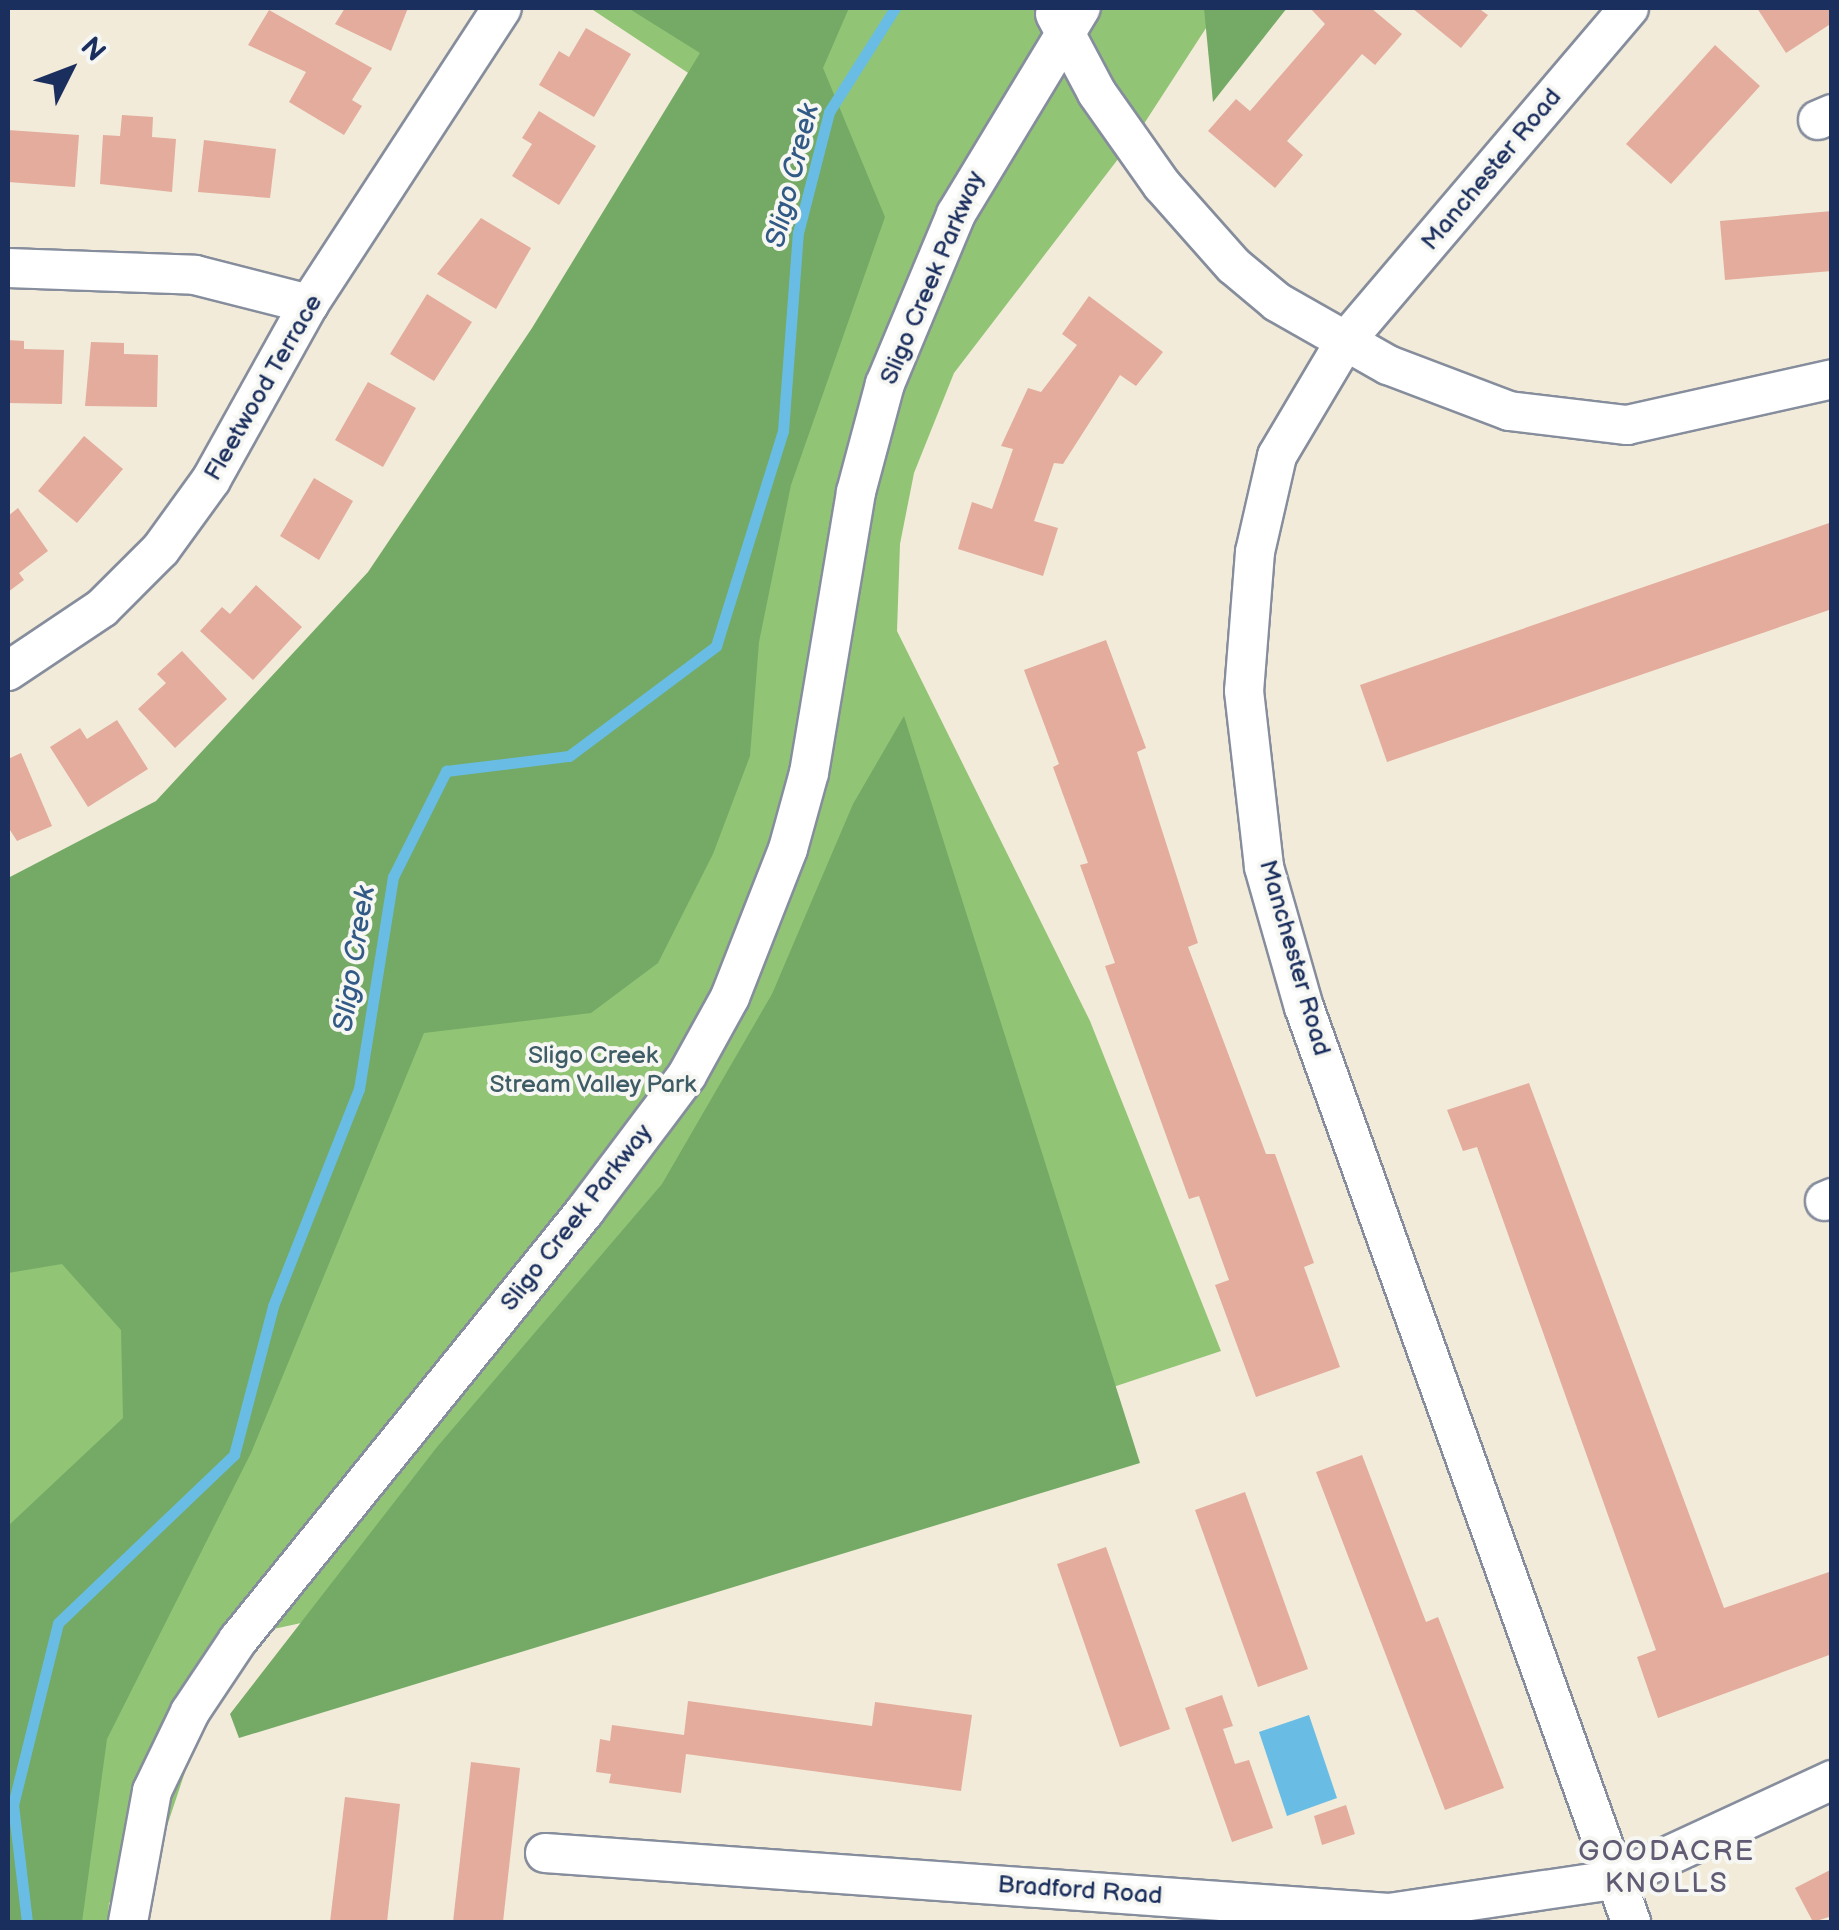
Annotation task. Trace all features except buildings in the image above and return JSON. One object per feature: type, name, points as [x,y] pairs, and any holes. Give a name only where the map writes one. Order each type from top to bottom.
[{"type":"street","name":"Fleetwood Terrace","points":[[8,671],[102,608],[161,549],[211,480],[309,304],[502,8]]},
{"type":"street","name":"Manchester Road","points":[[1629,8],[1344,342],[1277,456],[1255,552],[1244,690],[1264,866],[1304,1007],[1631,1922]]},
{"type":"street","points":[[1065,16],[1097,93],[1202,233],[1276,302],[1344,342],[1509,411],[1627,425],[1832,379]]},
{"type":"street","name":"Sligo Creek Parkway","points":[[128,1922],[152,1790],[190,1712],[238,1640],[616,1169],[687,1074],[730,997],[788,850],[809,773],[856,492],[886,384],[956,214],[1065,16]]},
{"type":"street","points":[[8,268],[195,275],[309,304]]},
{"type":"street","name":"Bradford Road","points":[[545,1853],[1389,1913],[1618,1879],[1832,1780]]},
{"type":"green space","name":"Sligo Creek Stream Valley Park","points":[[590,8],[1219,8],[1138,133],[954,373],[914,473],[900,544],[897,631],[1090,1021],[1221,1351],[604,1557],[269,1630],[227,1689],[190,1757],[155,1862],[109,1903],[108,1922],[8,1922],[8,915],[238,771],[720,94]]},
{"type":"green space","points":[[628,8],[849,8],[823,68],[885,217],[791,485],[759,642],[750,756],[713,854],[658,963],[591,1013],[424,1033],[251,1453],[107,1739],[82,1922],[8,1922],[8,1526],[123,1418],[121,1330],[62,1264],[8,1273],[8,878],[156,801],[368,572],[532,328],[700,53]]},
{"type":"green space","points":[[1204,8],[1287,8],[1213,102]]},
{"type":"green space","points":[[904,716],[1140,1463],[239,1738],[230,1714],[437,1447],[662,1184],[772,994],[853,804]]},
{"type":"water","points":[[1309,1715],[1337,1798],[1287,1816],[1259,1732]]},
{"type":"waterway","name":"Sligo Creek","points":[[27,1922],[13,1805],[58,1623],[234,1455],[273,1306],[359,1089],[393,877],[446,771],[569,756],[716,646],[783,431],[798,233],[829,112],[895,8]]},
{"type":"district","name":"GOODACRE KNOLLS","points":[[1667,1868]]}]
